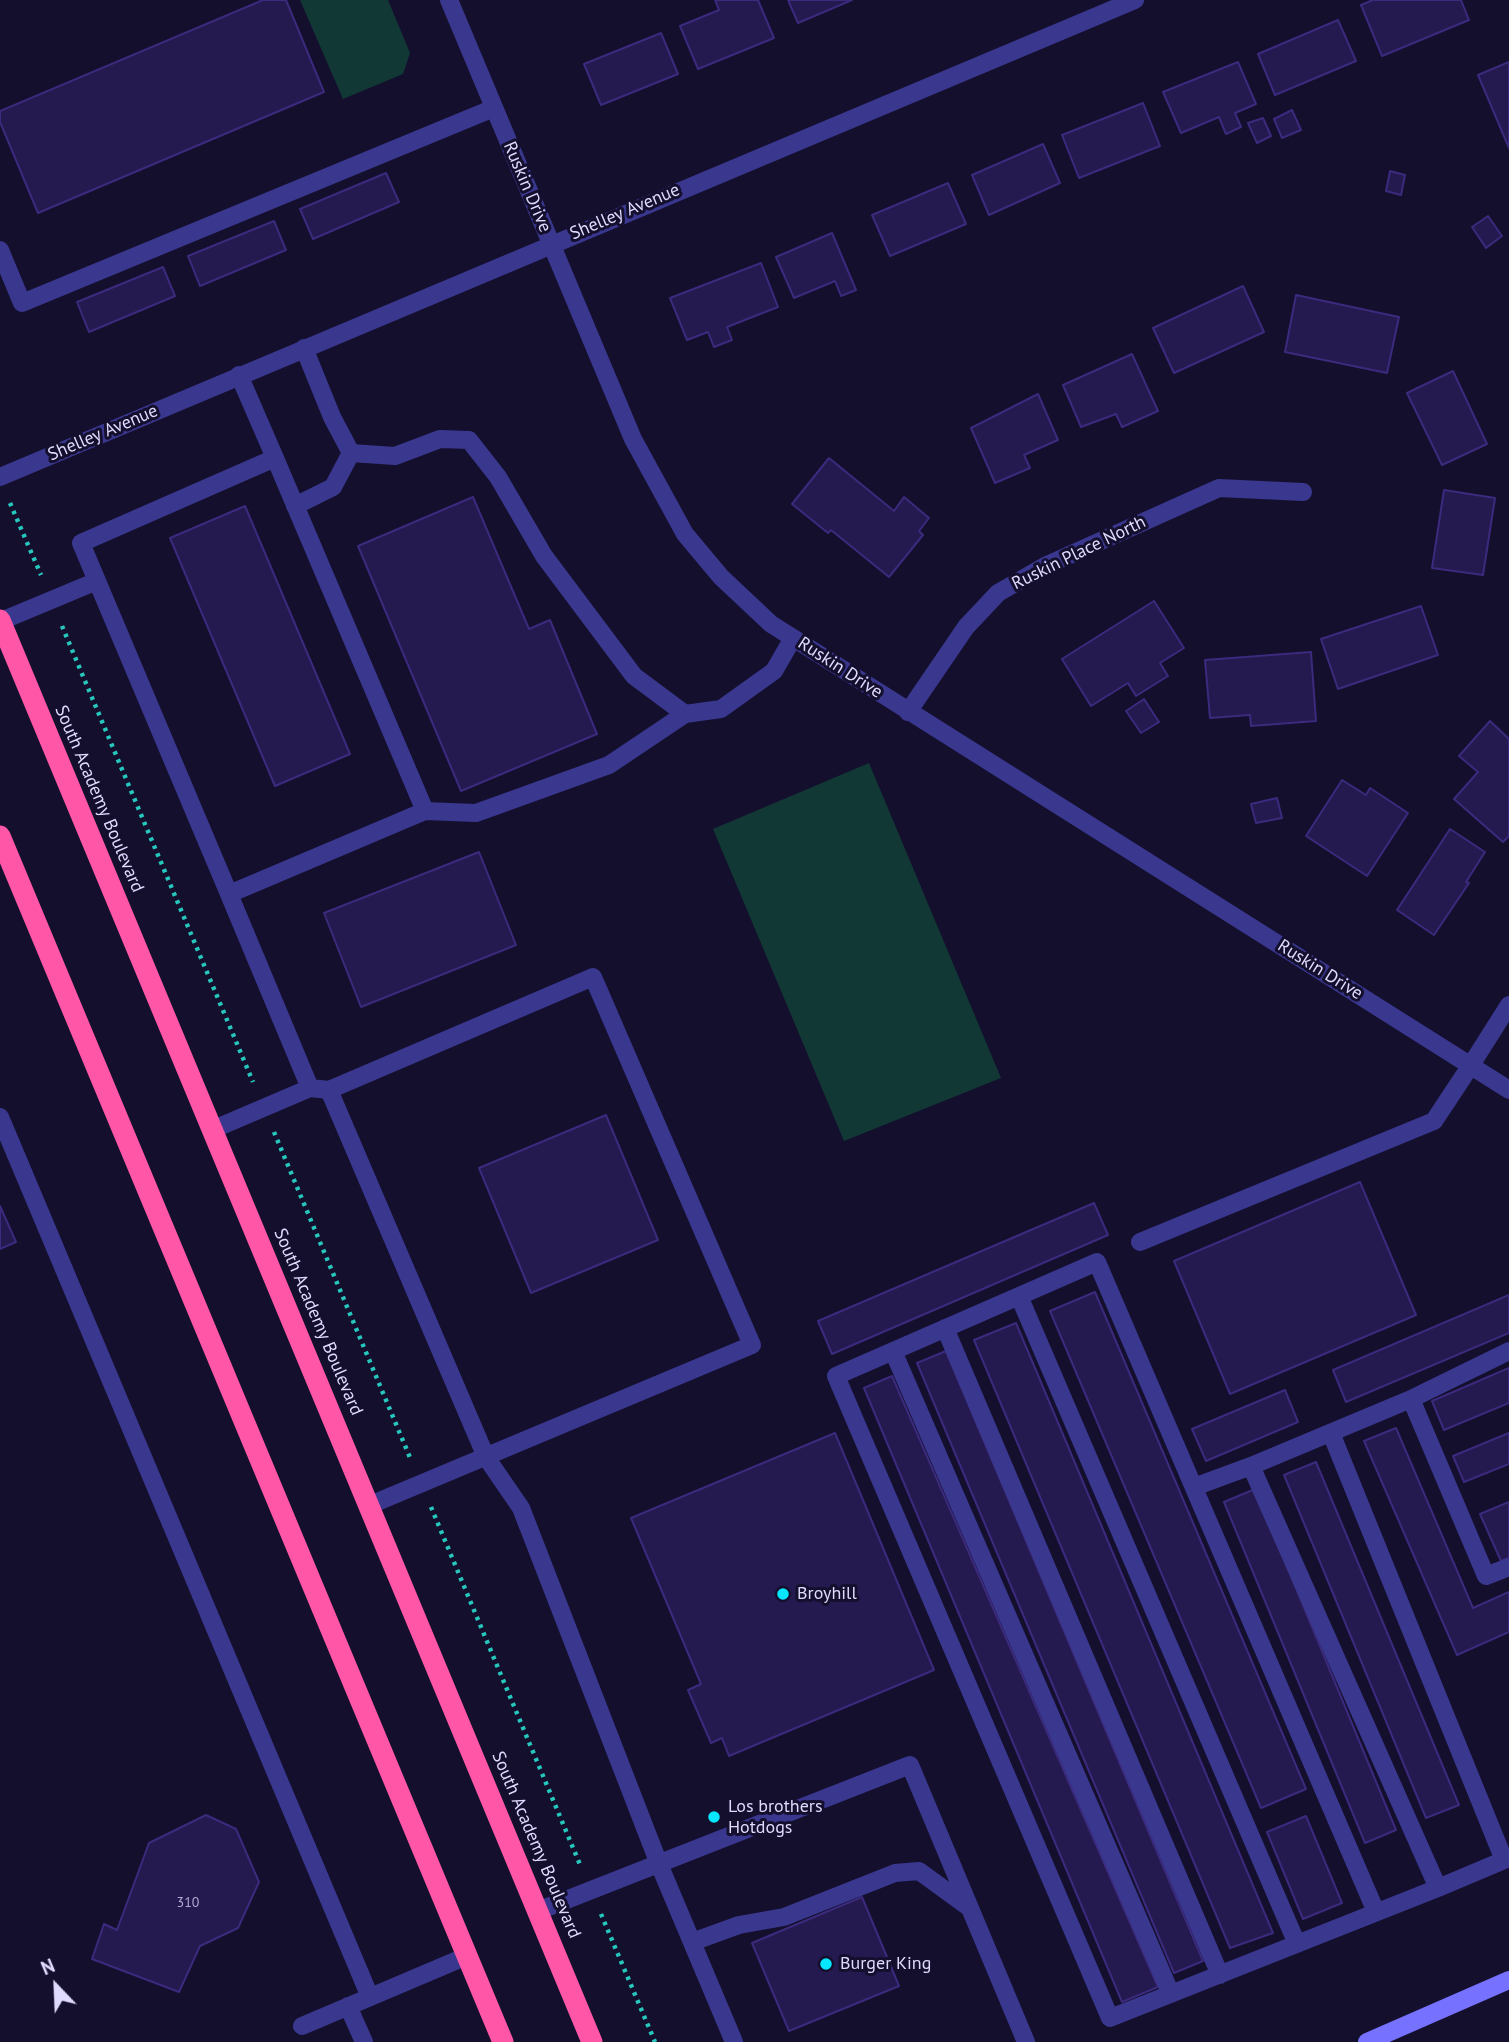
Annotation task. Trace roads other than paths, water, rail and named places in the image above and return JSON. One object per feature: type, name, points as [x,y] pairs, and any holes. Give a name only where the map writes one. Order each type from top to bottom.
[{"type":"highway","name":"South Academy Boulevard","points":[[0,621],[593,2042]]},
{"type":"highway","points":[[0,836],[503,2042]]},
{"type":"main road","points":[[1367,2042],[1509,1980]]},
{"type":"street","name":"Ruskin Drive","points":[[449,0],[633,439],[685,534],[721,576],[771,624],[1509,1090]]},
{"type":"street","name":"Shelley Avenue","points":[[0,477],[551,243],[1135,0]]},
{"type":"street","points":[[0,250],[22,303],[494,108]]},
{"type":"street","points":[[304,348],[332,417],[351,453]]},
{"type":"street","points":[[239,376],[425,811]]},
{"type":"street","points":[[351,453],[395,456],[440,439],[469,440],[498,477],[544,556],[634,676],[685,714]]},
{"type":"street","points":[[295,506],[333,487],[351,453]]},
{"type":"street","points":[[275,458],[81,543],[310,1088]]},
{"type":"street","name":"Ruskin Place North","points":[[908,712],[966,627],[998,593],[1045,566],[1219,488],[1303,492]]},
{"type":"street","points":[[0,621],[97,581]]},
{"type":"street","points":[[229,894],[425,811],[476,813],[609,765],[685,714],[721,709],[774,671],[793,638]]},
{"type":"street","points":[[214,1129],[310,1088],[329,1090],[593,976],[752,1345],[370,1505]]},
{"type":"street","points":[[1140,1242],[1434,1121],[1509,1005]]},
{"type":"street","points":[[329,1090],[486,1457],[521,1508],[659,1864],[734,2042]]},
{"type":"street","points":[[0,1117],[370,1997]]},
{"type":"street","points":[[1331,1433],[1506,1859],[1438,1888],[1110,2018],[836,1376],[1097,1262],[1376,1912]]},
{"type":"street","points":[[1019,1296],[1297,1944]]},
{"type":"street","points":[[945,1328],[1220,1975]]},
{"type":"street","points":[[893,1351],[1171,1994]]},
{"type":"street","points":[[1194,1487],[1411,1399],[1509,1351]]},
{"type":"street","points":[[1411,1399],[1486,1576],[1509,1567]]},
{"type":"street","points":[[1251,1466],[1438,1888]]},
{"type":"street","points":[[538,1911],[909,1765],[1026,2042]]},
{"type":"street","points":[[692,1942],[739,1925],[784,1917],[895,1872],[919,1871],[970,1908]]},
{"type":"street","points":[[302,2026],[467,1956]]},
{"type":"street","points":[[348,2006],[363,2042]]},
{"type":"place","name":"Broyhill","points":[[783,1594]]},
{"type":"place","name":"Los brothers Hotdogs","points":[[714,1817]]},
{"type":"place","name":"Burger King","points":[[826,1964]]}]
